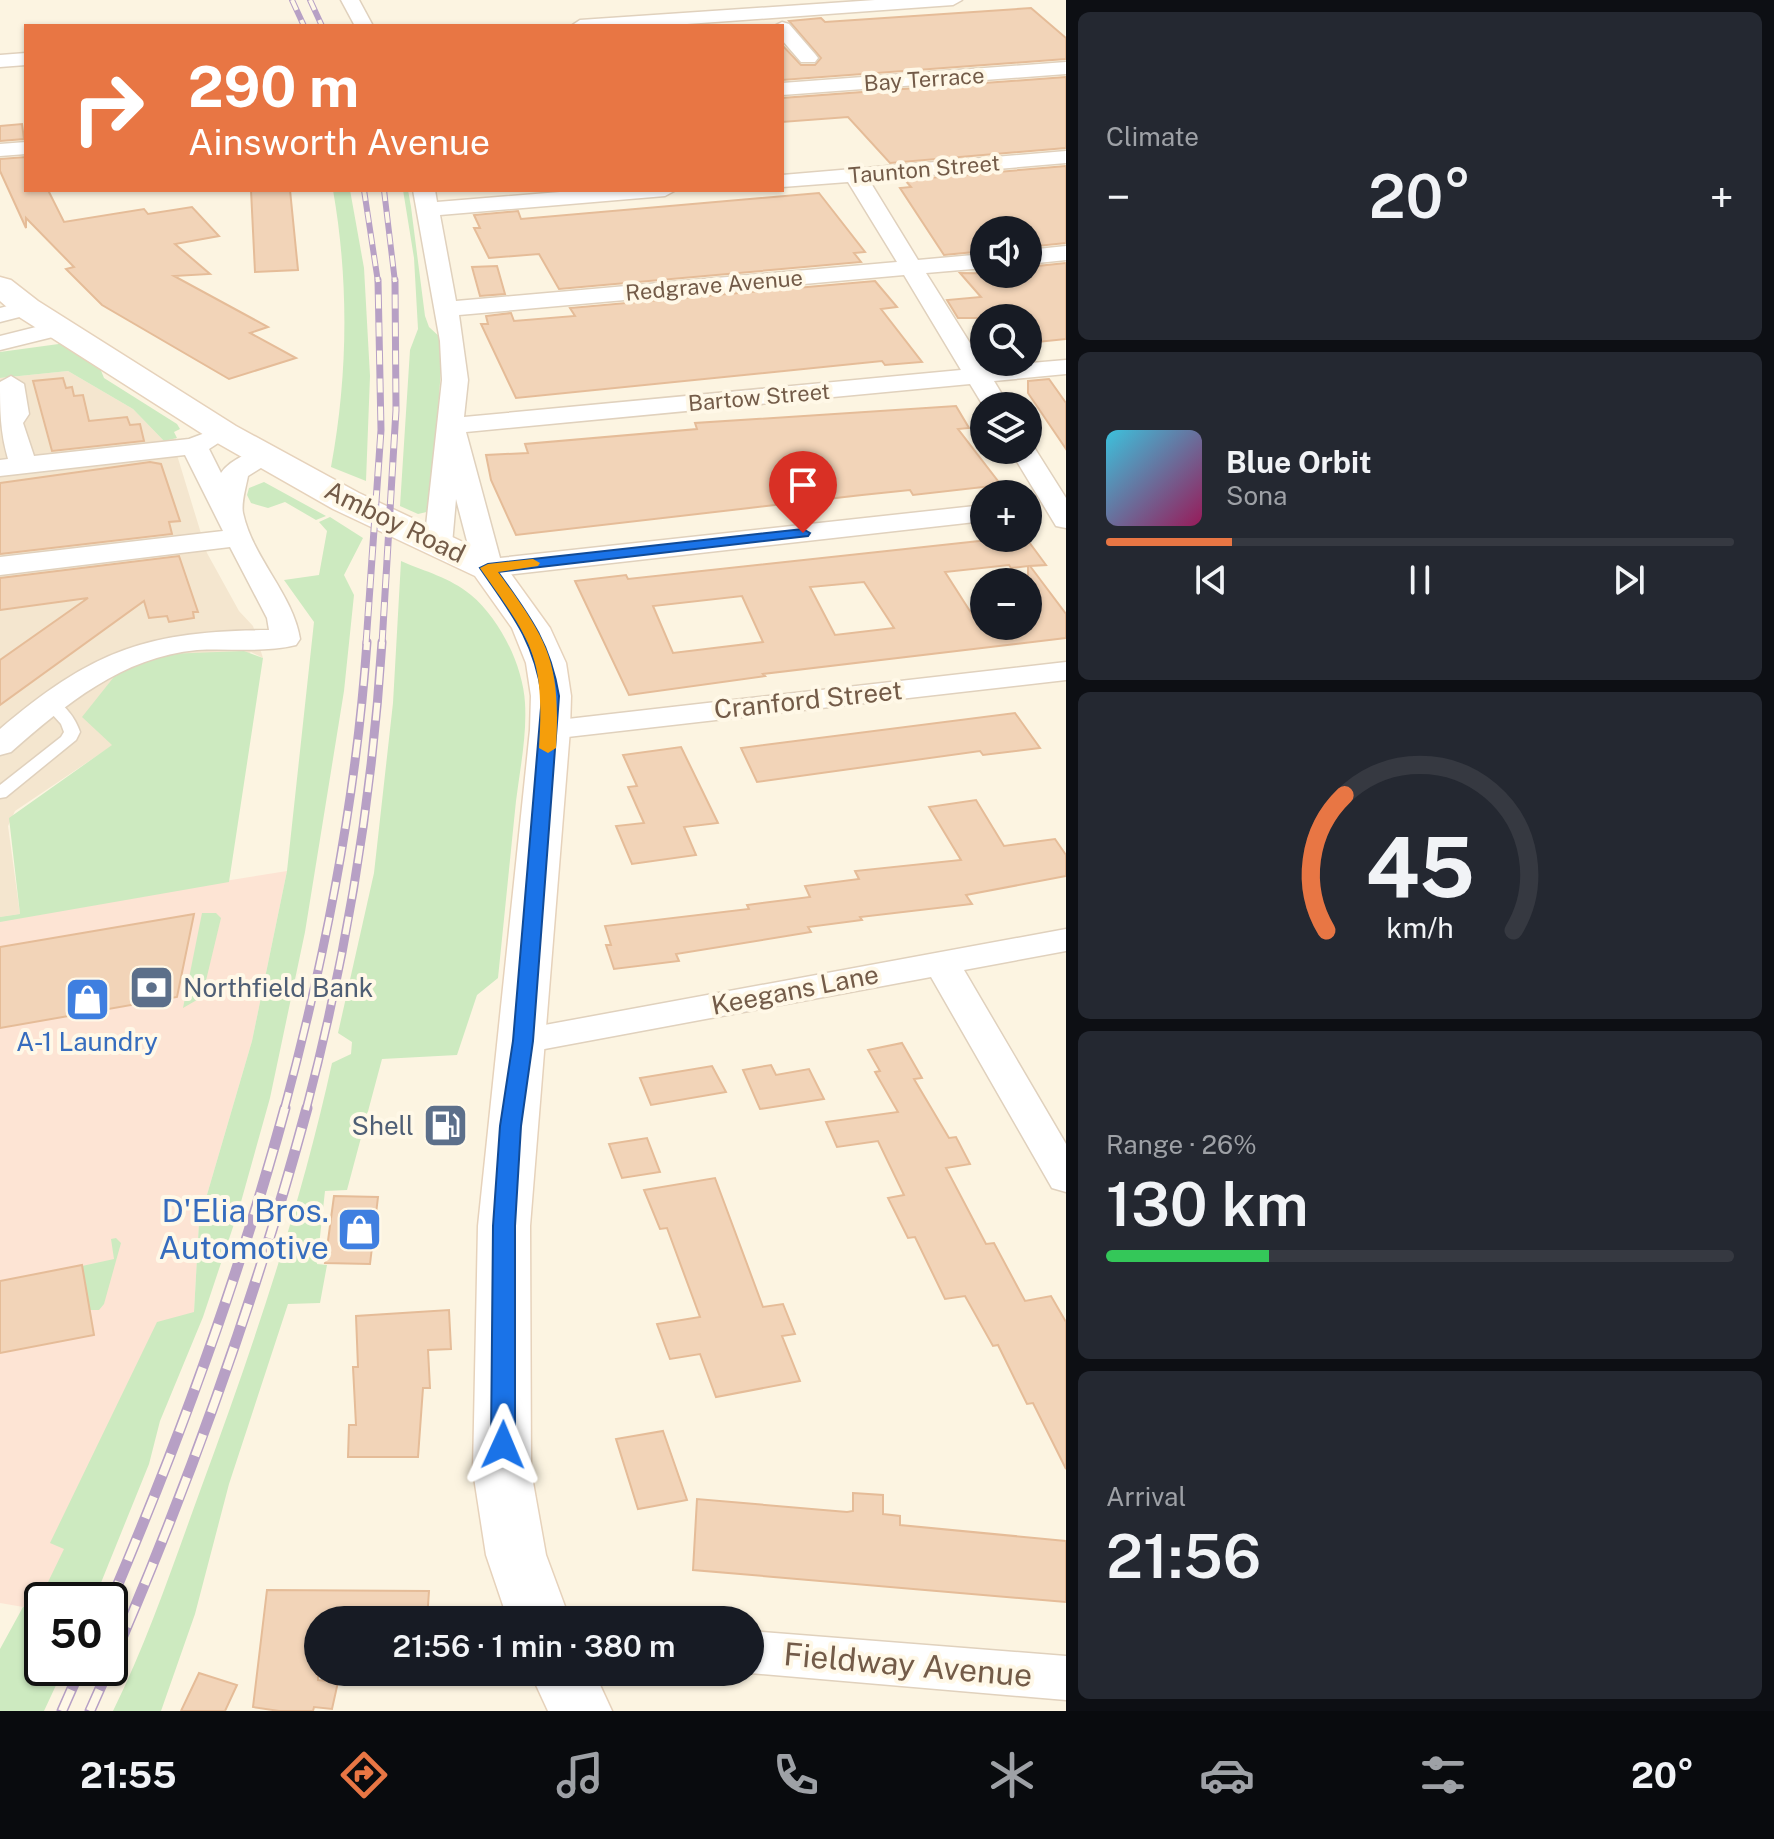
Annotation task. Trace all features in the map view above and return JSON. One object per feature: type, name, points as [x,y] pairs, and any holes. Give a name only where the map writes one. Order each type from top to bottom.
[{"type":"main road","name":"Amboy Road","points":[[0,286],[13,311],[60,328],[209,439],[267,456],[346,501],[488,568],[531,628],[546,663],[551,696],[550,730],[504,1226],[502,1471],[516,1555],[534,1606]]},
{"type":"main road","points":[[568,1686],[580,1711]]},
{"type":"street","points":[[350,0],[363,24]]},
{"type":"street","points":[[746,0],[778,24]]},
{"type":"street","points":[[608,24],[953,0]]},
{"type":"street","points":[[784,30],[835,85]]},
{"type":"street","points":[[0,61],[24,59]]},
{"type":"street","name":"Bay Terrace","points":[[784,89],[1066,68]]},
{"type":"street","points":[[0,150],[24,148]]},
{"type":"street","name":"Taunton Street","points":[[784,181],[1066,157]]},
{"type":"street","points":[[855,175],[970,363]]},
{"type":"street","points":[[438,544],[455,380],[452,341],[427,200],[617,192]]},
{"type":"street","points":[[1042,256],[1066,253]]},
{"type":"street","name":"Redgrave Avenue","points":[[445,309],[970,262]]},
{"type":"street","points":[[0,343],[60,328]]},
{"type":"street","name":"Bartow Street","points":[[1042,369],[1066,367]]},
{"type":"street","points":[[978,376],[988,392]]},
{"type":"street","name":"Bartow Street","points":[[451,426],[978,376]]},
{"type":"street","points":[[0,745],[50,703],[92,674],[142,651],[191,642],[285,639],[282,618],[233,525],[209,439],[11,467],[10,423],[16,414],[11,384]]},
{"type":"street","points":[[451,426],[488,568],[970,515]]},
{"type":"street","points":[[233,525],[235,472],[267,456]]},
{"type":"street","points":[[1032,464],[1063,510]]},
{"type":"street","points":[[1042,509],[1063,510]]},
{"type":"street","points":[[0,566],[233,525]]},
{"type":"street","name":"Cranford Street","points":[[550,730],[1066,671]]},
{"type":"street","name":"Keegans Lane","points":[[523,1041],[1066,940]]},
{"type":"street","points":[[941,962],[1066,1178]]},
{"type":"street","name":"Fieldway Avenue","points":[[764,1653],[1066,1678]]},
{"type":"lane","points":[[0,793],[56,749],[72,732],[69,723],[50,703]]},
{"type":"shaded area","points":[[68,371],[133,409],[164,441],[176,438],[177,455],[207,553],[239,611],[253,626],[263,658],[251,652],[15,811],[8,826],[20,914],[0,917],[0,378]]},
{"type":"shaded area","points":[[287,871],[252,1041],[199,1222],[194,1312],[49,1582],[24,1582],[24,1607],[0,1603],[0,917]]},
{"type":"green space","points":[[333,192],[350,192],[364,268],[370,376],[366,481],[331,467],[343,363],[344,294]]},
{"type":"green space","points":[[403,192],[408,192],[411,207],[425,316],[429,327],[443,340],[431,511],[418,514],[400,506],[410,350],[418,329],[414,258]]},
{"type":"green space","points":[[66,343],[100,368],[104,378],[177,424],[180,429],[174,432],[177,438],[164,441],[133,409],[68,371],[0,378],[0,352]]},
{"type":"green space","points":[[264,482],[326,516],[316,520],[285,502],[268,508],[251,503],[247,495],[249,488]]},
{"type":"green space","points":[[330,517],[363,538],[344,575],[354,595],[344,691],[305,932],[270,1098],[239,1209],[203,1317],[160,1421],[149,1464],[101,1582],[48,1582],[64,1549],[50,1543],[157,1322],[194,1312],[199,1222],[252,1041],[287,871],[314,622],[284,580],[319,575],[327,531],[319,522]]},
{"type":"green space","points":[[401,561],[454,584],[482,605],[508,644],[520,674],[525,715],[524,740],[498,978],[477,995],[457,1055],[382,1059],[347,1190],[325,1191],[317,1264],[327,1265],[320,1303],[288,1304],[229,1484],[195,1614],[161,1711],[113,1711],[125,1686],[128,1686],[128,1679],[160,1602],[256,1332],[305,1172],[332,1063],[351,1054],[352,1042],[338,1033],[374,873],[393,703]]},
{"type":"green space","points":[[244,651],[263,658],[229,882],[0,922],[0,917],[20,914],[9,818],[112,745],[82,717],[121,668],[165,654]]},
{"type":"green space","points":[[202,913],[216,913],[221,918],[203,993],[195,996],[202,997],[183,1008]]},
{"type":"green space","points":[[116,1238],[121,1243],[104,1304],[99,1310],[90,1310],[82,1266],[114,1259],[111,1239]]},
{"type":"green space","points":[[23,1607],[24,1686],[56,1686],[44,1711],[0,1711],[0,1649]]},
{"type":"building","points":[[1031,8],[1066,38],[1066,59],[784,80],[784,47],[801,65],[815,65],[821,58],[789,21],[821,18],[825,22]]},
{"type":"building","points":[[1066,77],[1066,148],[890,163],[848,117],[784,122],[784,98]]},
{"type":"building","points":[[22,124],[24,139],[0,141],[0,126]]},
{"type":"building","points":[[24,157],[24,192],[49,192],[64,222],[144,209],[148,214],[192,207],[219,236],[175,244],[210,274],[174,276],[268,327],[250,333],[296,358],[229,379],[102,305],[66,269],[74,267],[26,218],[26,228],[0,171],[0,159]]},
{"type":"building","points":[[1066,166],[1066,243],[1042,246],[1042,216],[970,216],[970,252],[944,255],[900,188],[911,187],[905,180]]},
{"type":"building","points":[[251,192],[290,192],[298,270],[255,272]]},
{"type":"building","points":[[819,193],[865,252],[854,253],[861,262],[559,289],[539,254],[489,258],[474,228],[480,228],[474,215],[518,211],[521,219]]},
{"type":"building","points":[[1066,263],[1066,339],[1042,342],[1042,304],[970,304],[970,318],[958,318],[947,300],[981,297],[973,288],[1042,288],[1042,266]]},
{"type":"building","points":[[497,266],[505,294],[480,296],[472,267]]},
{"type":"building","points":[[960,273],[970,273],[970,284]]},
{"type":"building","points":[[875,281],[897,307],[881,309],[922,362],[885,365],[882,361],[516,398],[481,324],[488,324],[486,316],[511,313],[514,321],[575,316],[570,308]]},
{"type":"building","points":[[63,378],[66,388],[72,387],[74,396],[83,395],[89,421],[127,417],[130,425],[140,424],[144,441],[52,451],[33,381]]},
{"type":"building","points":[[1049,379],[1066,403],[1066,449],[1042,414],[1042,392],[1028,392],[1028,381]]},
{"type":"building","points":[[956,406],[969,428],[958,429],[970,445],[970,464],[985,464],[997,480],[970,480],[970,489],[913,495],[910,490],[516,535],[491,480],[486,455],[528,453],[525,444],[697,429],[695,423]]},
{"type":"building","points":[[150,462],[161,464],[180,521],[169,522],[172,534],[0,554],[0,483]]},
{"type":"building","points":[[970,542],[970,552],[1036,552],[1046,565],[1011,568],[1009,565],[945,572],[970,611],[970,640],[1042,640],[1042,582],[1066,614],[1066,638],[763,674],[765,676],[629,695],[575,581],[626,575],[628,579]],"holes":[[[864,582],[894,628],[835,635],[810,587]],[[742,596],[763,642],[673,653],[653,606]]]},
{"type":"building","points":[[179,556],[198,612],[193,612],[194,618],[169,622],[167,616],[149,618],[144,601],[0,705],[0,660],[88,598],[0,610],[0,578]]},
{"type":"building","points":[[1015,713],[1040,748],[983,755],[980,751],[757,782],[741,748]]},
{"type":"building","points":[[681,747],[718,823],[684,827],[696,855],[632,864],[616,826],[644,823],[628,787],[637,786],[623,755]]},
{"type":"building","points":[[976,800],[1004,846],[1055,839],[1066,855],[1066,876],[966,895],[972,904],[860,917],[862,920],[808,927],[811,932],[676,954],[679,961],[614,969],[606,945],[611,945],[605,926],[749,909],[747,905],[810,897],[805,886],[859,879],[855,871],[961,860],[929,807]]},
{"type":"building","points":[[194,914],[177,997],[0,1028],[0,947]]},
{"type":"building","points":[[902,1043],[922,1078],[914,1079],[949,1138],[956,1137],[970,1164],[946,1168],[986,1244],[994,1243],[1025,1301],[1051,1296],[1066,1322],[1066,1469],[1033,1403],[1027,1404],[998,1345],[993,1346],[965,1296],[945,1299],[915,1237],[908,1238],[888,1198],[904,1195],[878,1141],[837,1147],[826,1122],[898,1112],[875,1072],[880,1071],[868,1050]]},
{"type":"building","points":[[771,1065],[776,1075],[809,1069],[824,1099],[760,1109],[743,1070]]},
{"type":"building","points":[[712,1066],[726,1092],[651,1105],[640,1078]]},
{"type":"building","points":[[647,1138],[660,1172],[622,1178],[609,1144]]},
{"type":"building","points":[[715,1178],[763,1307],[783,1304],[795,1334],[782,1336],[800,1381],[716,1397],[700,1354],[670,1359],[657,1324],[700,1317],[667,1228],[660,1229],[644,1190]]},
{"type":"building","points":[[334,1196],[378,1197],[370,1264],[325,1263]]},
{"type":"building","points":[[82,1265],[94,1335],[0,1353],[0,1281]]},
{"type":"building","points":[[449,1310],[451,1349],[428,1350],[430,1388],[423,1388],[418,1457],[348,1457],[349,1425],[356,1425],[353,1367],[358,1367],[356,1316]]},
{"type":"building","points":[[663,1431],[687,1500],[638,1509],[616,1439]]},
{"type":"building","points":[[853,1493],[883,1495],[883,1514],[900,1516],[900,1525],[1066,1541],[1066,1602],[693,1570],[697,1499],[847,1512],[853,1511]]},
{"type":"building","points":[[267,1590],[429,1591],[428,1606],[304,1606],[304,1686],[337,1686],[332,1709],[314,1707],[313,1711],[279,1711],[253,1707]]},
{"type":"building","points":[[199,1673],[237,1685],[225,1711],[181,1711]]},
{"type":"railway","points":[[292,0],[303,24]]},
{"type":"railway","points":[[310,0],[321,24]]},
{"type":"railway","points":[[364,192],[378,282]]},
{"type":"railway","points":[[384,192],[395,282]]},
{"type":"railway","points":[[366,644],[381,430],[378,280]]},
{"type":"railway","points":[[382,644],[396,410],[395,280]]},
{"type":"railway","points":[[284,1110],[313,995],[337,878],[355,760],[367,642]]},
{"type":"railway","points":[[306,1110],[333,995],[355,878],[372,760],[382,642]]},
{"type":"railway","points":[[119,1582],[160,1481],[228,1297],[285,1108]]},
{"type":"railway","points":[[90,1711],[183,1489],[237,1339],[307,1108]]},
{"type":"railway","points":[[62,1711],[73,1686]]},
{"type":"slow traffic","points":[[533,563],[488,568],[531,628],[546,663],[551,696],[548,748]]},
{"type":"place","name":"Northfield Bank","points":[[152,988]]},
{"type":"place","name":"A-1 Laundry","points":[[87,999]]},
{"type":"place","name":"Shell","points":[[445,1126]]},
{"type":"place","name":"D'Elia Bros. Automotive","points":[[360,1229]]},
{"type":"route","points":[[503,1445],[504,1226],[511,1126],[523,1041],[551,696],[546,663],[531,628],[488,568],[803,533]]}]
